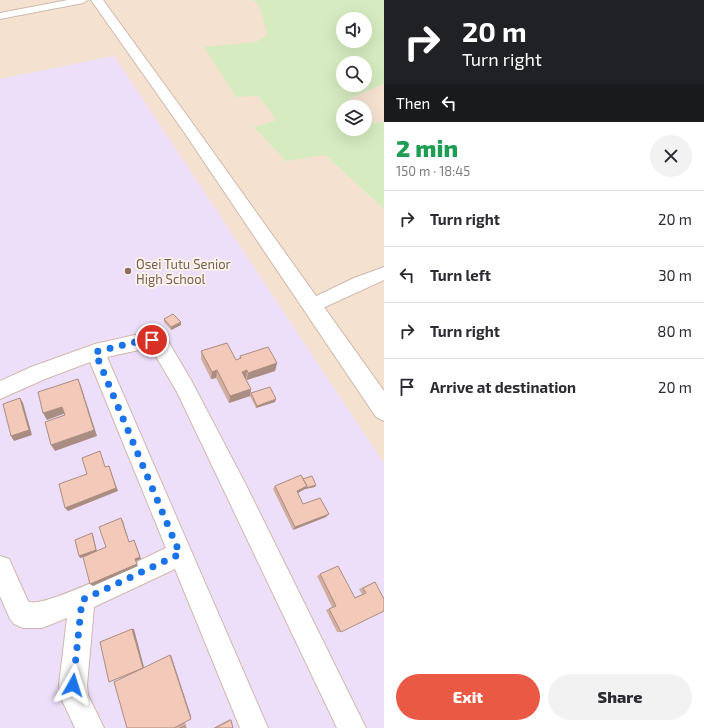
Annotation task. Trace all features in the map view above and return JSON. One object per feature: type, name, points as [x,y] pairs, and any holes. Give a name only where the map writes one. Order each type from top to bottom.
[{"type":"street","points":[[0,16],[83,0]]},
{"type":"street","points":[[97,0],[191,131],[384,410]]},
{"type":"street","points":[[312,306],[360,283],[384,274]]},
{"type":"street","points":[[0,390],[38,373],[95,352],[148,340],[157,342],[164,349],[238,493],[352,728]]},
{"type":"street","points":[[95,352],[254,728]]},
{"type":"street","points":[[0,568],[15,603],[23,615],[32,616],[42,615],[82,600],[180,554]]},
{"type":"street","points":[[82,600],[73,685],[74,698],[90,728]]},
{"type":"shaded area","name":"Osei Tutu Senior High School","points":[[0,0],[253,0],[259,6],[269,35],[255,42],[205,48],[258,96],[278,120],[254,127],[325,155],[384,209],[384,728],[0,728]]},
{"type":"shaded area","name":"Osei Tutu Senior High School","points":[[114,56],[384,463],[384,728],[0,728],[0,79]]},
{"type":"shaded area","points":[[384,84],[384,122],[374,123],[372,121],[372,100],[349,99],[365,92],[372,92],[372,89]]},
{"type":"green space","points":[[253,0],[384,0],[384,84],[372,89],[372,56],[336,56],[336,92],[365,92],[349,99],[350,100],[336,100],[336,136],[372,136],[372,121],[374,123],[384,122],[384,209],[325,155],[286,161],[254,127],[277,120],[258,96],[236,97],[204,47],[255,42],[268,35],[259,6]]},
{"type":"building","points":[[173,314],[181,322],[171,327],[164,319]]},
{"type":"building","points":[[227,343],[236,360],[241,358],[240,356],[268,347],[277,363],[248,373],[247,370],[242,372],[251,389],[230,396],[217,370],[212,372],[201,351]]},
{"type":"building","points":[[78,379],[94,430],[51,445],[45,422],[65,415],[62,407],[43,413],[38,392]]},
{"type":"building","points":[[270,387],[276,399],[257,406],[251,393]]},
{"type":"building","points":[[20,398],[29,430],[11,436],[3,404]]},
{"type":"building","points":[[100,451],[105,467],[109,466],[116,488],[65,508],[59,484],[87,474],[82,458]]},
{"type":"building","points":[[301,475],[307,486],[297,491],[303,504],[320,498],[329,514],[295,527],[275,486]]},
{"type":"building","points":[[312,476],[316,485],[306,488],[307,486],[303,479]]},
{"type":"building","points":[[121,518],[129,542],[134,540],[140,557],[135,559],[137,564],[90,584],[83,557],[106,547],[99,527]]},
{"type":"building","points":[[92,533],[96,550],[79,556],[75,540]]},
{"type":"building","points":[[338,566],[355,598],[366,593],[363,588],[375,582],[384,599],[384,611],[341,632],[329,609],[336,606],[320,574]]},
{"type":"building","points":[[132,629],[143,668],[109,682],[100,642]]},
{"type":"building","points":[[170,655],[191,719],[174,728],[127,728],[114,682]]},
{"type":"building","points":[[231,720],[233,728],[215,728]]},
{"type":"place","name":"Osei Tutu Senior High School","points":[[128,271]]},
{"type":"route","points":[[73,685],[82,600],[180,554],[95,352],[135,342],[152,340]]}]
